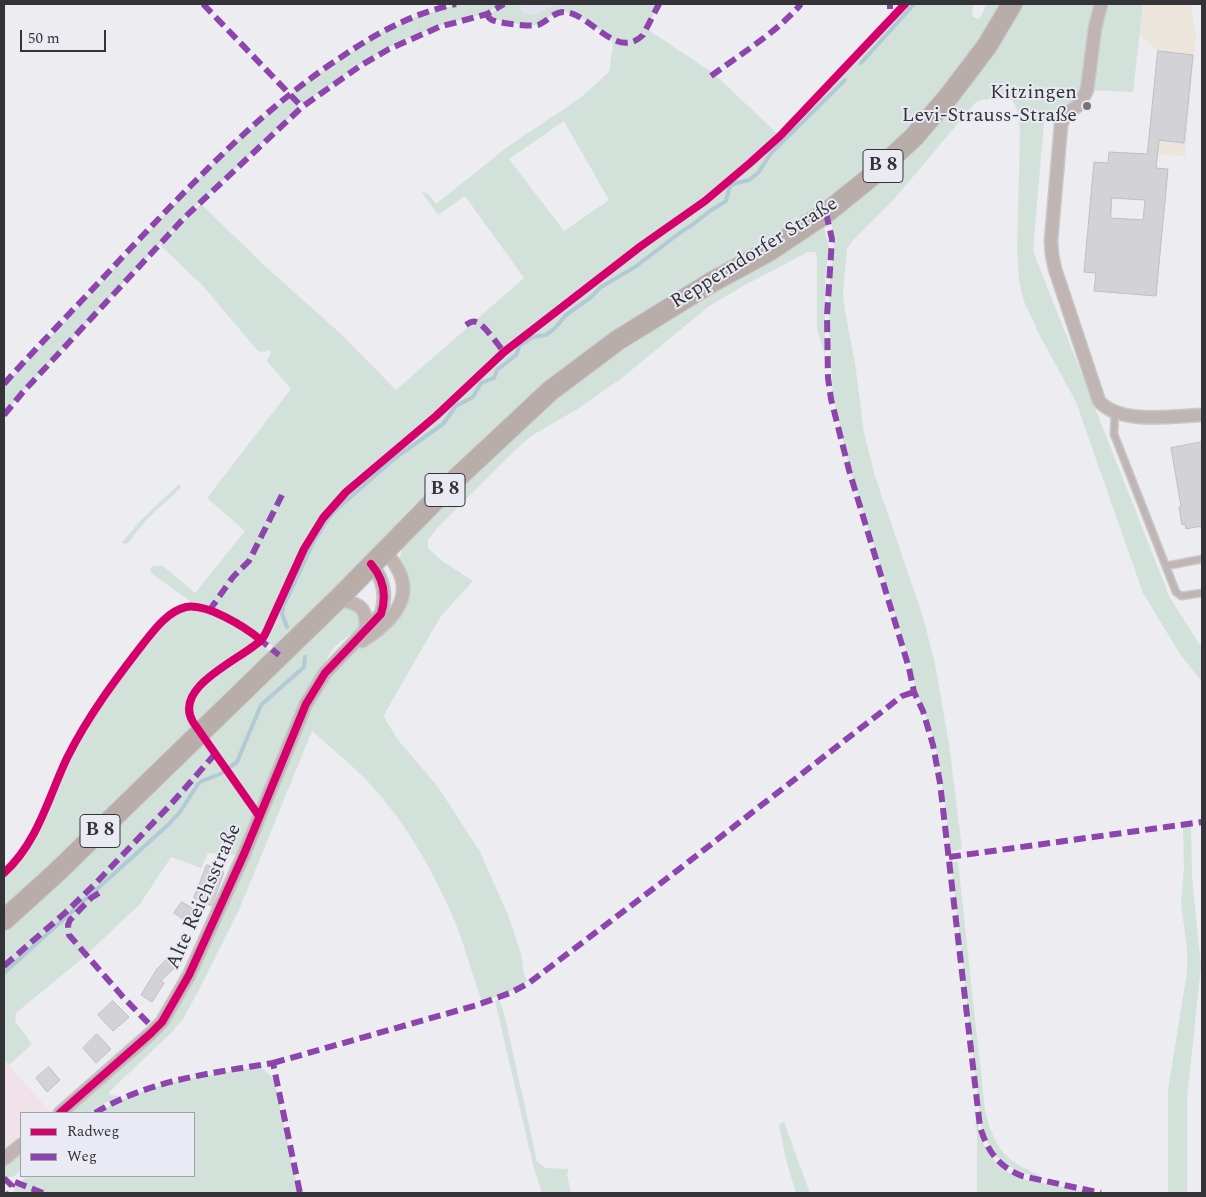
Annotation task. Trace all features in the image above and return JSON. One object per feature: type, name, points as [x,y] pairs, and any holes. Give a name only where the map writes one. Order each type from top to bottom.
[{"type":"main road","name":"Repperndorfer Straße","points":[[378,557],[507,430],[550,391],[618,340],[712,282],[768,251],[826,213],[872,176],[914,137],[949,96],[987,46],[1012,4]]},
{"type":"main road","name":"B 8","points":[[4,920],[57,872],[194,740],[338,599],[378,557]]},
{"type":"street","points":[[1101,4],[1095,28],[1087,90],[1080,104],[1065,115],[1061,125],[1051,241],[1055,269],[1099,401],[1109,410],[1141,417],[1202,415]]},
{"type":"street","name":"Alte Reichsstraße","points":[[61,1112],[140,1044],[162,1022],[189,975],[244,854],[306,704],[325,673],[380,614],[384,598],[384,586],[378,572],[378,557],[396,566],[401,578],[403,592],[401,603],[395,614],[385,625],[351,647]]},
{"type":"street","points":[[338,599],[355,603],[365,612],[367,620],[364,631]]},
{"type":"street","points":[[4,1160],[20,1146]]},
{"type":"lane","points":[[1115,412],[1114,434],[1178,595],[1202,593]]},
{"type":"lane","points":[[1166,566],[1202,559]]},
{"type":"shaded area","points":[[461,4],[502,4],[486,13],[438,26],[389,47],[304,103],[293,93],[380,33],[412,18]]},
{"type":"shaded area","points":[[505,4],[513,4],[521,7],[523,13],[536,15],[557,4],[658,4],[647,29],[713,73],[779,135],[697,206],[641,244],[504,350],[428,424],[505,352],[592,284],[717,193],[780,137],[906,4],[973,4],[972,16],[977,19],[980,18],[987,4],[1005,4],[907,135],[819,212],[676,296],[379,545],[276,649],[264,639],[262,634],[257,634],[223,615],[205,608],[187,606],[190,601],[151,573],[150,568],[153,566],[163,566],[195,593],[245,531],[207,498],[291,389],[267,361],[271,353],[270,350],[258,351],[203,286],[160,245],[201,204],[266,267],[341,334],[396,390],[524,278],[465,196],[438,215],[422,192],[427,193],[436,204],[510,145],[579,99],[609,72],[613,46],[611,38],[575,15],[559,12],[539,24],[530,25],[492,19],[488,15]],"holes":[[[564,121],[609,200],[564,231],[509,159]]]},
{"type":"shaded area","points":[[514,4],[557,4],[536,15],[522,13]]},
{"type":"shaded area","points":[[1018,4],[1096,4],[1081,94],[1058,120],[1044,121],[1033,251],[1170,598],[1202,648],[1202,682],[1180,654],[1143,593],[1076,402],[1039,334],[1023,299],[1019,280],[1017,251],[1020,132],[1017,109],[1012,100],[984,99],[976,102],[895,198],[853,240],[847,249],[843,294],[855,363],[864,433],[875,476],[923,617],[935,664],[949,744],[962,849],[951,851],[940,770],[930,726],[916,690],[911,665],[850,470],[833,397],[829,329],[830,275],[834,248],[831,217]]},
{"type":"shaded area","points":[[1104,4],[1143,4],[1133,92],[1090,90]]},
{"type":"shaded area","points":[[1143,4],[1191,4],[1196,35],[1185,156],[1147,154],[1158,51],[1139,35]]},
{"type":"shaded area","points":[[290,96],[299,105],[298,109],[185,216],[4,414],[5,385],[212,165],[245,133]]},
{"type":"shaded area","points":[[819,226],[824,228],[829,247],[825,280],[825,355],[817,329],[817,258],[815,252],[808,252],[743,286],[708,307],[622,378],[576,410],[531,436],[438,527],[428,540],[428,548],[442,561],[473,581],[441,616],[384,717],[398,740],[438,787],[480,852],[508,915],[521,953],[524,975],[527,981],[509,992],[482,1002],[454,919],[412,838],[376,790],[312,731],[239,910],[183,1019],[172,1032],[109,1092],[110,1095],[119,1096],[90,1112],[67,1112],[166,1021],[318,690],[352,651],[397,615],[398,568],[405,541],[575,376]]},
{"type":"shaded area","points":[[179,484],[181,488],[147,519],[128,543],[124,544],[122,542],[141,520]]},
{"type":"shaded area","points":[[340,605],[354,606],[364,620],[354,638],[350,635],[336,645],[329,654],[324,670],[259,807],[250,799],[247,804],[255,816],[239,855],[208,853],[201,868],[171,857],[140,904],[84,957],[16,1013],[15,1021],[32,1044],[9,1065],[4,1060],[4,927]]},
{"type":"shaded area","points":[[192,608],[224,620],[254,637],[257,641],[206,678],[197,687],[190,696],[187,705],[188,717],[195,726],[4,915],[4,875],[16,863],[35,835],[68,759],[84,729],[112,688],[158,629],[170,617]]},
{"type":"shaded area","points":[[259,644],[272,652],[197,724],[189,710],[192,698],[218,671]]},
{"type":"shaded area","points":[[1191,825],[1192,877],[1201,966],[1187,1099],[1187,1193],[1168,1193],[1168,1090],[1187,972],[1187,950],[1181,903],[1184,868],[1183,826]]},
{"type":"shaded area","points":[[951,862],[958,862],[985,1111],[990,1129],[997,1144],[1008,1157],[1015,1163],[1041,1177],[1019,1171],[1003,1162],[990,1147],[981,1126]]},
{"type":"shaded area","points":[[499,999],[504,1013],[537,1161],[545,1168],[569,1169],[567,1175],[571,1193],[542,1193],[534,1169],[495,1001]]},
{"type":"shaded area","points":[[4,1060],[50,1112],[20,1112],[20,1142],[4,1156]]},
{"type":"shaded area","points":[[255,1068],[263,1069],[274,1079],[299,1193],[13,1193],[16,1186],[26,1177],[195,1177],[195,1112],[100,1112],[134,1094],[194,1078]]},
{"type":"shaded area","points":[[974,1106],[982,1141],[990,1156],[1000,1167],[1018,1178],[1092,1193],[949,1193],[977,1192],[977,1136]]},
{"type":"shaded area","points":[[784,1122],[810,1193],[796,1193],[786,1160],[779,1125]]},
{"type":"shaded area","points":[[20,1152],[20,1171],[13,1177],[6,1177],[4,1166]]},
{"type":"building","points":[[1158,51],[1193,55],[1184,143],[1159,140],[1156,168],[1168,169],[1156,296],[1094,291],[1096,273],[1084,272],[1094,162],[1108,163],[1109,152],[1147,154]],"holes":[[[1112,198],[1145,200],[1143,220],[1111,218]]]},
{"type":"building","points":[[1202,442],[1202,526],[1186,529],[1185,524],[1182,525],[1179,507],[1181,506],[1171,448]]},
{"type":"building","points":[[207,865],[224,872],[212,906],[194,898]]},
{"type":"building","points":[[182,902],[195,910],[187,922],[174,913]]},
{"type":"building","points":[[166,960],[174,968],[161,981],[164,983],[152,1002],[141,995],[157,969]]},
{"type":"building","points":[[113,1001],[129,1017],[113,1031],[98,1015]]},
{"type":"building","points":[[97,1034],[111,1049],[96,1063],[83,1048]]},
{"type":"building","points":[[49,1067],[60,1080],[47,1092],[36,1078]]},
{"type":"waterway","points":[[861,63],[914,4]]},
{"type":"waterway","points":[[287,627],[282,614],[283,607],[314,541],[328,519],[338,508],[395,458],[443,424],[456,406],[473,397],[481,383],[494,378],[497,370],[516,355],[520,345],[533,337],[546,335],[566,315],[590,298],[601,287],[635,267],[726,201],[731,186],[749,180],[758,173],[771,153],[845,80]]},
{"type":"waterway","points":[[4,973],[169,824],[180,812],[198,784],[220,774],[237,762],[261,705],[304,667],[305,657]]},
{"type":"marked path","points":[[203,4],[302,107]]},
{"type":"marked path","points":[[4,384],[175,202],[271,110],[325,68],[371,38],[403,21],[456,4]]},
{"type":"marked path","points":[[4,415],[185,217],[302,107],[360,66],[389,49],[439,27],[487,14],[504,4]]},
{"type":"marked path","points":[[487,14],[488,17],[496,21],[538,25],[557,13],[565,12],[575,15],[614,40],[624,43],[633,42],[643,35],[659,4]]},
{"type":"marked path","points":[[711,76],[770,33],[801,4]]},
{"type":"marked path","points":[[890,4],[890,9]]},
{"type":"marked path","points":[[826,213],[832,239],[827,316],[828,378],[831,399],[849,470],[909,668],[914,692],[923,711],[933,745],[940,783],[980,1127],[990,1151],[1006,1168],[1022,1176],[1101,1193]]},
{"type":"marked path","points":[[466,325],[473,321],[479,324],[504,352]]},
{"type":"marked path","points":[[209,611],[233,577],[249,561],[282,495]]},
{"type":"marked path","points":[[258,638],[279,655]]},
{"type":"marked path","points":[[273,1063],[477,1005],[510,993],[529,983],[902,696],[914,692]]},
{"type":"marked path","points":[[4,966],[95,884],[172,803],[215,754]]},
{"type":"marked path","points":[[949,857],[1202,822]]},
{"type":"marked path","points":[[99,893],[91,898],[70,920],[68,925],[69,935],[123,997],[155,1030]]},
{"type":"marked path","points":[[97,1112],[115,1102],[159,1085],[181,1079],[273,1063],[300,1193]]},
{"type":"marked path","points":[[4,1178],[12,1186],[9,1193]]},
{"type":"marked path","points":[[15,1182],[43,1193]]},
{"type":"cycle path","points":[[259,816],[193,722],[189,709],[192,697],[200,686],[263,638],[304,549],[323,518],[346,492],[436,416],[504,352],[641,246],[705,201],[750,163],[780,136],[905,4]]},
{"type":"cycle path","points":[[61,1112],[162,1022],[189,975],[244,854],[306,704],[325,673],[381,614],[384,600],[383,588],[379,575],[371,564]]},
{"type":"cycle path","points":[[4,873],[16,861],[34,834],[67,758],[93,713],[122,671],[167,617],[173,612],[186,607],[204,609],[225,617],[261,640]]},
{"type":"place","name":"Kitzingen Levi-Strauss-Straße","points":[[1087,106]]}]
